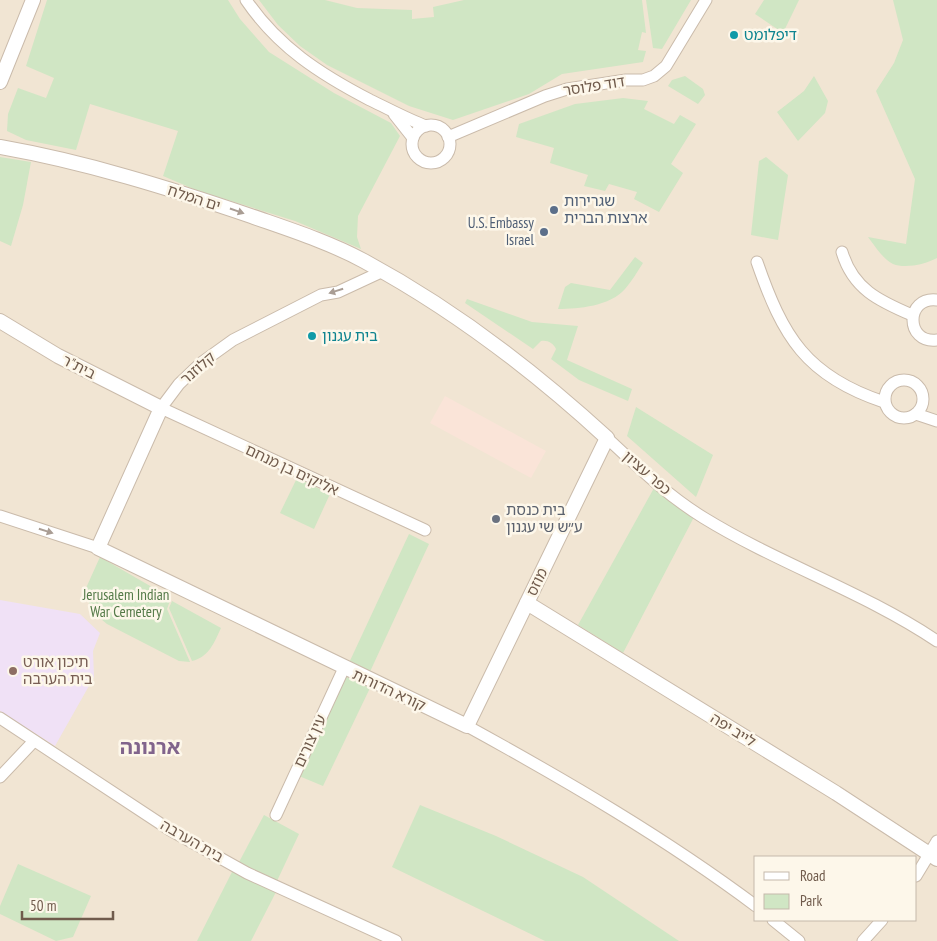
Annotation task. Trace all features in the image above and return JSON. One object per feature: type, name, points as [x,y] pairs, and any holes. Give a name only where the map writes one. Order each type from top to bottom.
[{"type":"street","points":[[0,82],[33,0]]},
{"type":"street","points":[[246,0],[260,20],[297,56],[330,79],[426,126],[437,126],[448,138],[449,147],[445,156],[432,162],[422,160],[415,153],[413,138],[389,109]]},
{"type":"street","name":"דוד פלוסר","points":[[448,138],[560,92],[602,83],[643,80],[654,76],[666,66],[706,0]]},
{"type":"street","points":[[413,138],[421,128],[426,126]]},
{"type":"street","name":"ים המלח","points":[[0,147],[60,159],[191,195],[319,242],[363,260],[381,272]]},
{"type":"street","points":[[842,252],[850,274],[865,291],[883,303],[912,315]]},
{"type":"street","points":[[757,262],[771,303],[782,324],[810,362],[841,385],[884,402]]},
{"type":"street","name":"קלוזנר","points":[[98,548],[161,408],[179,384],[201,363],[233,340],[270,319],[321,295],[338,292],[381,272]]},
{"type":"street","name":"כפר עציון","points":[[381,272],[404,284],[518,360],[608,438],[649,477],[703,518],[773,556],[884,610],[937,641]]},
{"type":"street","points":[[937,300],[922,302],[912,315],[913,327],[918,334],[928,340],[937,340]]},
{"type":"street","name":"בית\"ר","points":[[0,321],[58,356],[161,408]]},
{"type":"street","points":[[900,380],[909,380],[917,385],[922,395],[922,404],[916,414],[906,418],[897,417],[888,411],[884,402],[886,391],[892,384],[900,380]]},
{"type":"street","name":"אליקים בן מנחם","points":[[161,408],[425,530]]},
{"type":"street","points":[[916,414],[937,421]]},
{"type":"street","name":"מוזס","points":[[466,726],[608,438]]},
{"type":"street","name":"קורא הדורות","points":[[0,516],[98,548],[466,726],[627,817],[754,905]]},
{"type":"street","name":"לייב יפה","points":[[527,603],[836,793],[933,856]]},
{"type":"street","name":"עין צורים","points":[[276,815],[344,668]]},
{"type":"street","name":"בית הערבה","points":[[0,718],[170,830],[247,873],[396,941]]},
{"type":"street","points":[[0,777],[34,741]]},
{"type":"street","points":[[917,875],[933,856],[937,841]]},
{"type":"street","points":[[774,921],[799,941]]},
{"type":"street","points":[[863,941],[881,921]]},
{"type":"shaded area","points":[[0,0],[937,0],[937,941],[0,941]]},
{"type":"shaded area","points":[[445,396],[546,451],[531,478],[430,423]]},
{"type":"shaded area","points":[[0,600],[80,614],[100,633],[93,651],[94,677],[55,746],[0,711]]},
{"type":"green space","points":[[47,0],[228,0],[240,19],[269,52],[334,93],[391,123],[400,136],[358,216],[357,237],[361,249],[295,221],[196,190],[163,176],[178,131],[90,104],[76,150],[26,140],[7,131],[8,114],[18,88],[46,98],[54,78],[26,66]]},
{"type":"green space","points":[[259,0],[325,0],[357,8],[412,10],[412,19],[434,17],[433,7],[464,0],[642,0],[646,33],[642,32],[638,50],[646,51],[643,62],[562,74],[529,94],[453,120],[409,106],[327,65],[300,46],[278,25]]},
{"type":"green space","points":[[646,0],[691,0],[662,49],[653,48]]},
{"type":"green space","points":[[764,0],[799,0],[783,33],[755,14]]},
{"type":"green space","points":[[893,0],[937,0],[937,258],[909,266],[890,262],[879,252],[868,237],[906,244],[915,179],[876,91],[894,63],[903,40]]},
{"type":"green space","points":[[685,76],[703,89],[705,95],[698,104],[668,86],[672,80]]},
{"type":"green space","points":[[814,76],[828,101],[825,113],[798,141],[777,112],[804,91]]},
{"type":"green space","points":[[623,98],[648,101],[644,109],[674,124],[680,115],[696,124],[671,164],[683,173],[659,212],[634,199],[637,192],[609,184],[605,191],[584,186],[588,175],[550,163],[554,148],[516,137],[519,124],[575,104]]},
{"type":"green space","points":[[0,157],[31,162],[23,205],[11,246],[0,241]]},
{"type":"green space","points":[[766,157],[788,175],[778,240],[751,235],[759,161]]},
{"type":"green space","points":[[635,257],[643,263],[628,286],[619,295],[603,303],[558,309],[565,287],[571,283],[610,290]]},
{"type":"green space","points":[[467,299],[532,322],[578,326],[567,360],[632,389],[628,401],[579,380],[551,359],[556,349],[552,344],[541,341],[533,349],[465,303]]},
{"type":"green space","points":[[636,407],[713,455],[696,497],[627,436]]},
{"type":"green space","points":[[297,478],[330,494],[314,529],[280,513]]},
{"type":"green space","points":[[654,488],[694,517],[623,653],[578,625]]},
{"type":"green space","points":[[409,534],[429,544],[368,676],[348,665]]},
{"type":"green space","name":"Jerusalem Indian War Cemetery","points":[[100,557],[171,598],[167,609],[190,662],[179,661],[107,624],[95,614],[89,603],[86,588]]},
{"type":"green space","points":[[172,601],[221,628],[210,649],[198,659],[192,661],[169,608]]},
{"type":"green space","points":[[343,675],[370,688],[323,786],[299,776]]},
{"type":"green space","points":[[420,805],[496,836],[583,877],[679,941],[545,941],[392,867]]},
{"type":"green space","points":[[264,815],[299,834],[277,881],[238,864]]},
{"type":"green space","points":[[18,864],[91,896],[73,937],[56,941],[0,914],[0,906]]},
{"type":"green space","points":[[233,870],[276,892],[251,941],[197,941]]},
{"type":"place","name":"דיפלומט","points":[[734,35]]},
{"type":"place","name":"שגרירות ארצות הברית","points":[[554,210]]},
{"type":"place","name":"U.S. Embassy Israel","points":[[544,232]]},
{"type":"place","name":"בית עגנון","points":[[312,336]]},
{"type":"place","name":"בית כנסת ע״ש שי עגנון","points":[[496,519]]},
{"type":"place","name":"תיכון אורט בית הערבה","points":[[13,671]]},
{"type":"district","name":"ארנונה","points":[[150,747]]}]
